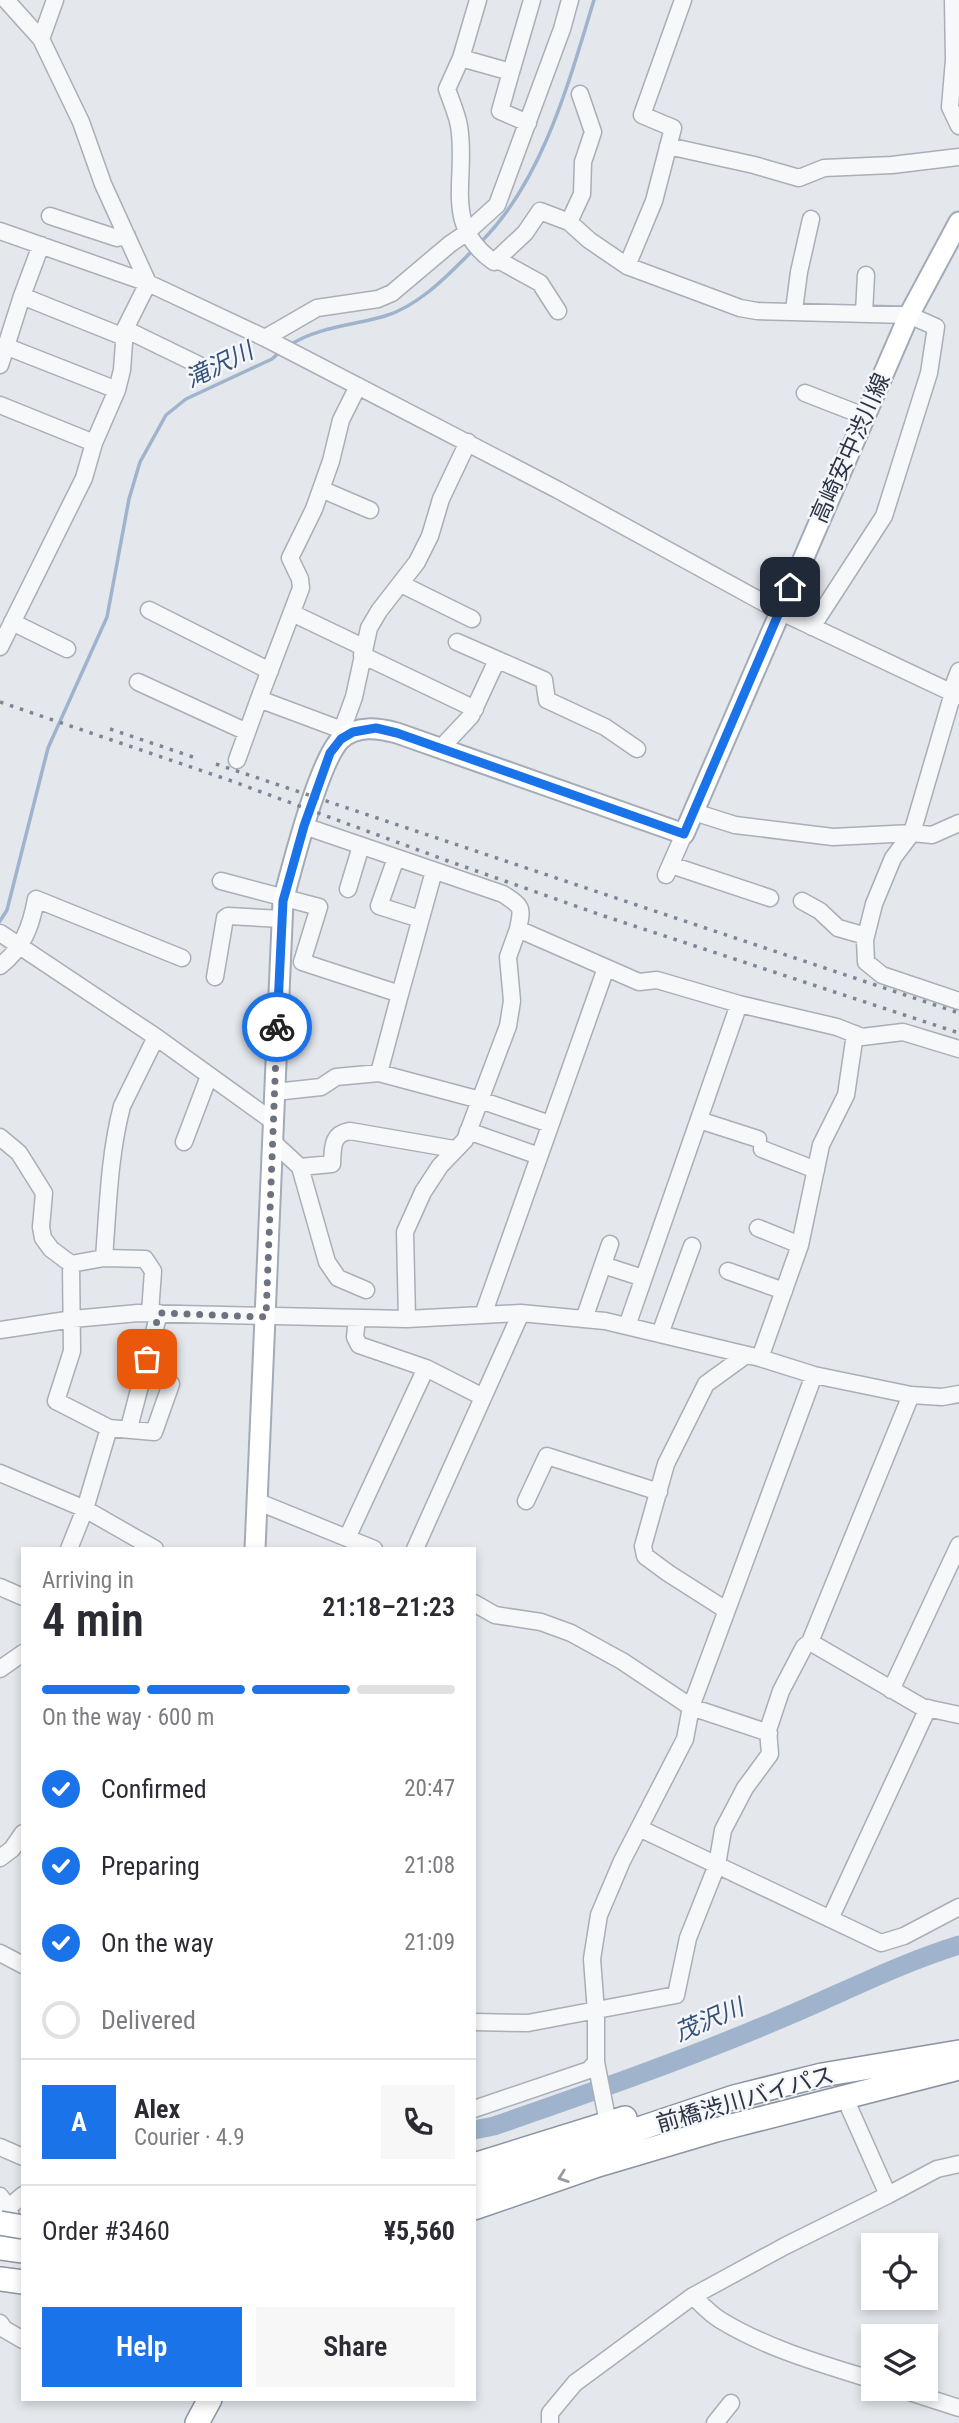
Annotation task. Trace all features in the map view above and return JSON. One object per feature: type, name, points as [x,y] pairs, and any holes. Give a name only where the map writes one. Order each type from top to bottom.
[{"type":"highway","points":[[476,2164],[733,2082],[780,2070],[903,2051],[959,2050]]},
{"type":"highway","name":"前橋渋川バイパス","points":[[476,2183],[734,2098],[822,2075],[959,2050]]},
{"type":"highway","points":[[476,2207],[598,2165],[844,2096],[959,2067]]},
{"type":"highway","name":"前橋渋川バイパス","points":[[535,2164],[825,2090],[959,2067]]},
{"type":"highway","points":[[2,2210],[21,2225]]},
{"type":"highway","points":[[0,2248],[21,2251]]},
{"type":"highway","points":[[0,2278],[21,2282]]},
{"type":"highway","points":[[197,2423],[209,2401]]},
{"type":"main road","name":"高崎安中渋川線","points":[[684,834],[909,315],[959,222]]},
{"type":"main road","points":[[255,1547],[282,919],[284,898],[304,826],[330,753],[344,733],[376,728],[397,733],[684,834]]},
{"type":"street","points":[[41,39],[55,0]]},
{"type":"street","points":[[478,0],[461,58],[447,89],[459,125],[460,209],[468,236],[489,258],[502,262],[540,283],[558,312]]},
{"type":"street","points":[[528,123],[500,111],[532,0]]},
{"type":"street","points":[[265,338],[317,308],[385,296],[450,244],[468,236],[496,205],[562,29],[570,0]]},
{"type":"street","points":[[627,266],[653,201],[673,128],[642,115],[683,0]]},
{"type":"street","points":[[953,0],[954,60],[950,107],[959,126]]},
{"type":"street","points":[[0,647],[84,478],[94,443],[117,390],[122,370],[125,333],[148,283],[103,184],[81,122],[41,39],[10,2]]},
{"type":"street","points":[[461,58],[511,72]]},
{"type":"street","points":[[569,222],[582,194],[583,162],[593,132],[580,94]]},
{"type":"street","points":[[668,146],[799,178],[824,168],[891,165],[959,157]]},
{"type":"street","points":[[489,258],[525,233],[540,211],[569,222],[589,240],[627,266],[740,308],[757,311],[909,315],[936,327],[929,373],[884,516],[812,627]]},
{"type":"street","points":[[50,216],[117,238],[127,236]]},
{"type":"street","points":[[794,310],[811,219]]},
{"type":"street","points":[[0,231],[148,283],[265,338],[468,442],[779,611],[954,694]]},
{"type":"street","points":[[0,365],[41,245]]},
{"type":"street","points":[[864,313],[866,275]]},
{"type":"street","points":[[22,296],[125,333],[201,366]]},
{"type":"street","points":[[5,346],[117,390]]},
{"type":"street","points":[[237,760],[301,583],[290,558],[321,489],[341,420],[358,386]]},
{"type":"street","points":[[805,393],[864,416]]},
{"type":"street","points":[[0,405],[94,443]]},
{"type":"street","points":[[259,699],[344,733],[369,628],[417,562],[430,536],[441,499],[468,442]]},
{"type":"street","points":[[321,489],[370,510]]},
{"type":"street","points":[[401,584],[472,619]]},
{"type":"street","points":[[149,610],[270,671]]},
{"type":"street","points":[[292,613],[475,709]]},
{"type":"street","points":[[12,622],[67,649]]},
{"type":"street","points":[[457,642],[544,680],[547,700],[605,727],[637,749]]},
{"type":"street","points":[[439,748],[475,709],[497,660]]},
{"type":"street","points":[[959,671],[912,833],[893,858],[874,904],[866,936],[866,962],[882,975],[959,1001]]},
{"type":"street","points":[[138,682],[247,732]]},
{"type":"street","points":[[694,812],[735,825],[833,837],[912,833],[932,835],[959,823]]},
{"type":"street","points":[[304,826],[503,894],[520,905],[522,911],[508,957],[512,1001],[508,1026],[465,1140],[440,1166],[405,1232],[407,1319]]},
{"type":"street","points":[[684,834],[668,870],[770,898]]},
{"type":"street","points":[[348,890],[361,846]]},
{"type":"street","points":[[396,858],[379,906],[420,919]]},
{"type":"street","points":[[379,1073],[434,871]]},
{"type":"street","points":[[221,881],[319,907],[302,962],[400,994]]},
{"type":"street","points":[[0,966],[20,947],[36,899],[182,958]]},
{"type":"street","points":[[802,901],[820,911],[838,928],[866,936]]},
{"type":"street","points":[[215,977],[228,916],[282,919]]},
{"type":"street","points":[[518,929],[639,982],[657,980],[739,1004],[836,1027],[862,1037],[903,1032],[959,1049]]},
{"type":"street","points":[[0,933],[156,1037],[209,1076],[274,1132],[300,1167],[327,1262],[338,1278],[366,1290]]},
{"type":"street","points":[[483,1315],[606,968]]},
{"type":"street","points":[[627,1326],[739,1004]]},
{"type":"street","points":[[726,1610],[667,1573],[645,1556],[643,1546],[666,1464],[706,1384],[753,1356],[784,1291],[800,1245],[821,1145],[846,1095],[855,1034]]},
{"type":"street","points":[[104,1258],[110,1167],[119,1117],[156,1037]]},
{"type":"street","points":[[275,1092],[321,1087],[335,1077],[379,1073],[480,1100],[550,1125]]},
{"type":"street","points":[[184,1142],[209,1076]]},
{"type":"street","points":[[699,1120],[816,1170]]},
{"type":"street","points":[[300,1167],[332,1164],[334,1139],[342,1132],[350,1130],[454,1149]]},
{"type":"street","points":[[468,1132],[539,1156]]},
{"type":"street","points":[[0,1137],[19,1153],[44,1193],[40,1227],[43,1238],[51,1249],[71,1264],[104,1258],[145,1259],[153,1271],[155,1313],[129,1428]]},
{"type":"street","points":[[758,1228],[800,1245]]},
{"type":"street","points":[[584,1319],[610,1244]]},
{"type":"street","points":[[660,1334],[692,1245]]},
{"type":"street","points":[[71,1264],[72,1351],[56,1401],[109,1428],[154,1432],[171,1384]]},
{"type":"street","points":[[603,1265],[643,1278]]},
{"type":"street","points":[[728,1271],[784,1291]]},
{"type":"street","points":[[416,1547],[521,1312]]},
{"type":"street","points":[[0,1330],[73,1319],[155,1313],[407,1319],[521,1312],[627,1326],[753,1356],[814,1375],[911,1395],[942,1397],[959,1394]]},
{"type":"street","points":[[357,1318],[355,1338],[359,1346],[426,1368],[483,1397]]},
{"type":"street","points":[[346,1538],[426,1368]]},
{"type":"street","points":[[608,2123],[596,2062],[592,1959],[599,1915],[639,1828],[685,1739],[691,1707],[814,1375]]},
{"type":"street","points":[[476,2022],[528,2023],[676,1995],[688,1938],[717,1865],[723,1830],[745,1788],[770,1754],[768,1733],[781,1691],[804,1647],[810,1642],[911,1395]]},
{"type":"street","points":[[942,1397],[959,1406]]},
{"type":"street","points":[[70,1547],[85,1508],[109,1428]]},
{"type":"street","points":[[526,1501],[547,1456],[659,1492]]},
{"type":"street","points":[[0,1474],[85,1508],[152,1547]]},
{"type":"street","points":[[256,1501],[369,1547]]},
{"type":"street","points":[[891,1690],[959,1545]]},
{"type":"street","points":[[0,1587],[21,1596]]},
{"type":"street","points":[[476,1604],[495,1615],[541,1622],[571,1633],[622,1661],[691,1707],[768,1733]]},
{"type":"street","points":[[810,1642],[928,1709],[959,1714]]},
{"type":"street","points":[[0,1669],[21,1654]]},
{"type":"street","points":[[830,1919],[928,1709]]},
{"type":"street","points":[[639,1828],[881,1943],[904,1936],[959,1907]]},
{"type":"street","points":[[0,1858],[12,1849],[21,1836]]},
{"type":"street","points":[[0,1953],[21,1964]]},
{"type":"street","points":[[476,2108],[589,2070],[596,2062]]},
{"type":"street","points":[[844,2096],[888,2195]]},
{"type":"street","points":[[0,2147],[21,2156]]},
{"type":"street","points":[[550,2423],[550,2413],[575,2383],[693,2296],[937,2169],[959,2164]]},
{"type":"street","points":[[0,2232],[9,2228],[12,2220],[2,2210],[21,2196]]},
{"type":"street","points":[[693,2296],[720,2320],[756,2339],[861,2376]]},
{"type":"street","points":[[0,2323],[4,2329],[21,2339]]},
{"type":"street","points":[[938,2401],[959,2407]]},
{"type":"street","points":[[715,2423],[731,2403]]},
{"type":"waterway","name":"滝沢川","points":[[480,243],[502,218],[537,160],[564,96],[594,0]]},
{"type":"waterway","name":"滝沢川","points":[[290,345],[312,334],[385,316],[410,305],[432,289],[472,251]]},
{"type":"waterway","name":"滝沢川","points":[[0,921],[7,910],[48,748],[107,617],[129,499],[140,462],[166,415],[186,399],[272,359],[281,351]]},
{"type":"waterway","name":"茂沢川","points":[[476,2130],[494,2126],[682,2059],[895,1968],[959,1945]]},
{"type":"railway","points":[[0,702],[229,780],[604,916],[959,1033]]},
{"type":"railway","points":[[110,729],[193,757]]},
{"type":"railway","points":[[216,764],[959,1013]]},
{"type":"way so far","points":[[147,1359],[159,1313],[266,1317],[277,1027]]},
{"type":"route","points":[[277,1027],[283,901],[304,826],[330,753],[341,739],[353,732],[376,728],[397,733],[684,834],[790,587]]}]
